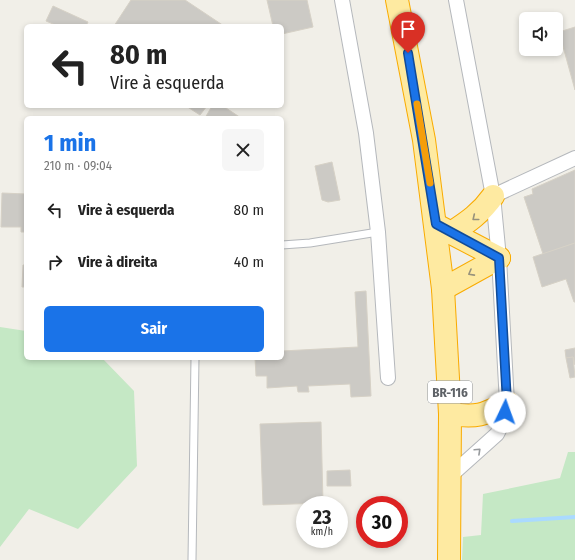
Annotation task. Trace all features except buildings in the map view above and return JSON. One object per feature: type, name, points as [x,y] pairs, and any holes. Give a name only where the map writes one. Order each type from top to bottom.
[{"type":"highway","name":"BR-116","points":[[397,0],[443,229],[443,289],[450,414],[449,560]]},
{"type":"highway","points":[[443,229],[473,220],[483,210],[493,196]]},
{"type":"highway","points":[[443,229],[499,258]]},
{"type":"highway","points":[[443,289],[499,258]]},
{"type":"highway","points":[[450,414],[469,417],[482,415],[507,403]]},
{"type":"street","points":[[342,0],[366,133],[378,232],[388,378]]},
{"type":"street","points":[[450,477],[497,434],[504,420],[507,403],[499,258],[493,196],[456,0]]},
{"type":"street","points":[[493,196],[575,158]]},
{"type":"lane","points":[[284,245],[310,243],[378,232]]},
{"type":"lane","points":[[192,560],[196,360]]},
{"type":"green space","points":[[0,327],[24,331],[24,360],[104,360],[134,391],[137,466],[78,529],[29,509],[0,547]]},
{"type":"green space","points":[[568,452],[575,452],[575,560],[462,560],[463,537],[481,535],[483,494],[560,478]]},
{"type":"waterway","points":[[512,521],[575,517]]},
{"type":"slow traffic","points":[[417,104],[430,183]]},
{"type":"route","points":[[408,53],[424,140],[436,224],[450,233],[499,258],[507,403],[505,412]]}]
